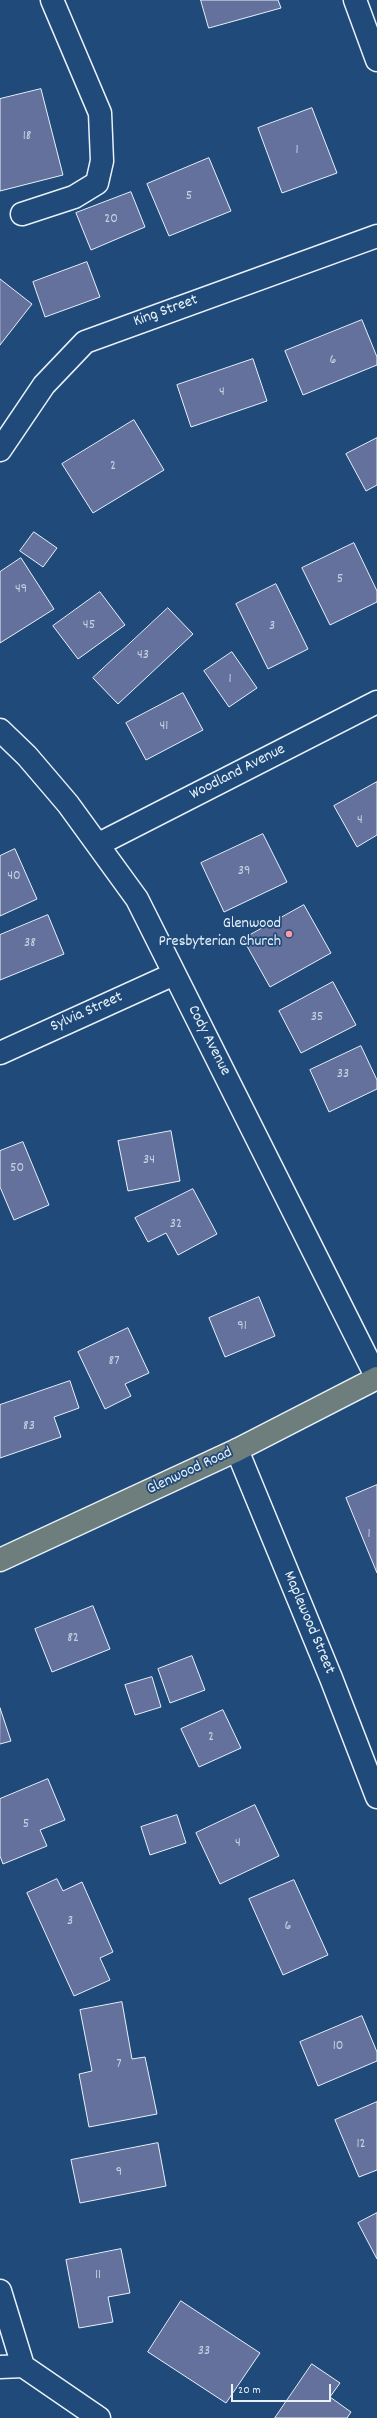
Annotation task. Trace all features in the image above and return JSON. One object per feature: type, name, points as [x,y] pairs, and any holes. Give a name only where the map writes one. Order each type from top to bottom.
[{"type":"main road","name":"Glenwood Road","points":[[0,1560],[236,1450],[377,1378]]},
{"type":"street","points":[[22,214],[74,197],[97,184],[102,161],[100,113],[52,0]]},
{"type":"street","points":[[355,0],[377,60]]},
{"type":"street","name":"King Street","points":[[0,450],[44,385],[85,342],[377,236]]},
{"type":"street","name":"Woodland Avenue","points":[[99,844],[377,702]]},
{"type":"street","name":"Cody Avenue","points":[[0,730],[27,756],[99,844],[137,899],[377,1378]]},
{"type":"street","name":"Sylvia Street","points":[[0,1053],[174,974]]},
{"type":"street","name":"Maplewood Street","points":[[236,1450],[331,1678],[377,1797]]},
{"type":"street","points":[[0,2291],[23,2366]]},
{"type":"street","points":[[0,2367],[23,2366],[99,2418]]},
{"type":"building","points":[[201,0],[278,0],[281,8],[209,28]]},
{"type":"building","points":[[41,89],[63,175],[0,191],[0,99]]},
{"type":"building","points":[[312,108],[337,173],[282,193],[258,128]]},
{"type":"building","points":[[209,158],[231,211],[169,236],[147,184]]},
{"type":"building","points":[[131,192],[145,227],[91,250],[76,213]]},
{"type":"building","points":[[87,262],[100,297],[45,317],[33,282]]},
{"type":"building","points":[[0,279],[32,304],[0,345]]},
{"type":"building","points":[[362,320],[377,357],[377,365],[303,395],[285,351]]},
{"type":"building","points":[[253,359],[267,401],[191,427],[177,385]]},
{"type":"building","points":[[134,420],[164,470],[93,513],[62,464]]},
{"type":"building","points":[[377,438],[377,485],[366,491],[346,454]]},
{"type":"building","points":[[34,532],[57,548],[43,567],[20,551]]},
{"type":"building","points":[[354,543],[377,591],[377,602],[330,625],[302,568]]},
{"type":"building","points":[[21,558],[54,609],[0,643],[0,572]]},
{"type":"building","points":[[276,584],[308,649],[268,669],[236,604]]},
{"type":"building","points":[[100,592],[125,625],[78,659],[53,626]]},
{"type":"building","points":[[168,608],[193,634],[118,704],[93,678]]},
{"type":"building","points":[[232,652],[257,688],[229,707],[204,671]]},
{"type":"building","points":[[183,693],[203,730],[146,760],[126,723]]},
{"type":"building","points":[[377,782],[377,835],[357,847],[334,806]]},
{"type":"building","points":[[263,834],[287,882],[224,912],[201,863]]},
{"type":"building","points":[[15,849],[37,899],[0,916],[0,856]]},
{"type":"building","points":[[304,905],[331,953],[270,987],[243,939]]},
{"type":"building","points":[[48,915],[64,954],[0,980],[0,935]]},
{"type":"building","points":[[333,982],[356,1025],[301,1053],[279,1011]]},
{"type":"building","points":[[361,1046],[377,1080],[377,1089],[329,1112],[310,1070]]},
{"type":"building","points":[[171,1131],[180,1181],[128,1191],[118,1141]]},
{"type":"building","points":[[23,1142],[49,1205],[14,1220],[0,1187],[0,1151]]},
{"type":"building","points":[[193,1189],[217,1234],[178,1255],[166,1233],[148,1242],[135,1218]]},
{"type":"building","points":[[259,1297],[275,1336],[225,1357],[209,1318]]},
{"type":"building","points":[[128,1328],[149,1373],[125,1384],[131,1396],[105,1409],[78,1352]]},
{"type":"building","points":[[70,1381],[79,1408],[54,1417],[61,1437],[0,1458],[0,1405]]},
{"type":"building","points":[[377,1485],[377,1573],[346,1498]]},
{"type":"building","points":[[93,1606],[110,1649],[52,1672],[35,1629]]},
{"type":"building","points":[[192,1656],[205,1690],[170,1703],[158,1669]]},
{"type":"building","points":[[152,1677],[161,1707],[135,1715],[125,1685]]},
{"type":"building","points":[[0,1708],[11,1741],[0,1744]]},
{"type":"building","points":[[223,1710],[241,1748],[199,1767],[181,1729]]},
{"type":"building","points":[[48,1779],[65,1820],[40,1830],[47,1846],[3,1864],[0,1856],[0,1799]]},
{"type":"building","points":[[255,1805],[279,1856],[220,1884],[196,1833]]},
{"type":"building","points":[[177,1815],[186,1843],[150,1855],[141,1827]]},
{"type":"building","points":[[57,1879],[63,1891],[82,1882],[113,1952],[100,1958],[110,1980],[74,1996],[27,1893]]},
{"type":"building","points":[[294,1880],[328,1955],[283,1975],[249,1899]]},
{"type":"building","points":[[122,2002],[132,2059],[145,2057],[157,2114],[89,2127],[79,2074],[92,2071],[80,2010]]},
{"type":"building","points":[[362,2016],[377,2052],[377,2061],[318,2086],[300,2042]]},
{"type":"building","points":[[377,2102],[377,2170],[359,2177],[335,2120]]},
{"type":"building","points":[[158,2143],[166,2186],[80,2203],[71,2160]]},
{"type":"building","points":[[377,2213],[377,2259],[358,2223]]},
{"type":"building","points":[[121,2249],[130,2293],[108,2297],[113,2322],[79,2328],[66,2260]]},
{"type":"building","points":[[181,2301],[260,2353],[226,2403],[148,2352]]},
{"type":"building","points":[[312,2364],[340,2383],[330,2397],[351,2412],[347,2418],[275,2418]]},
{"type":"place","name":"Glenwood Presbyterian Church","points":[[289,934]]}]
